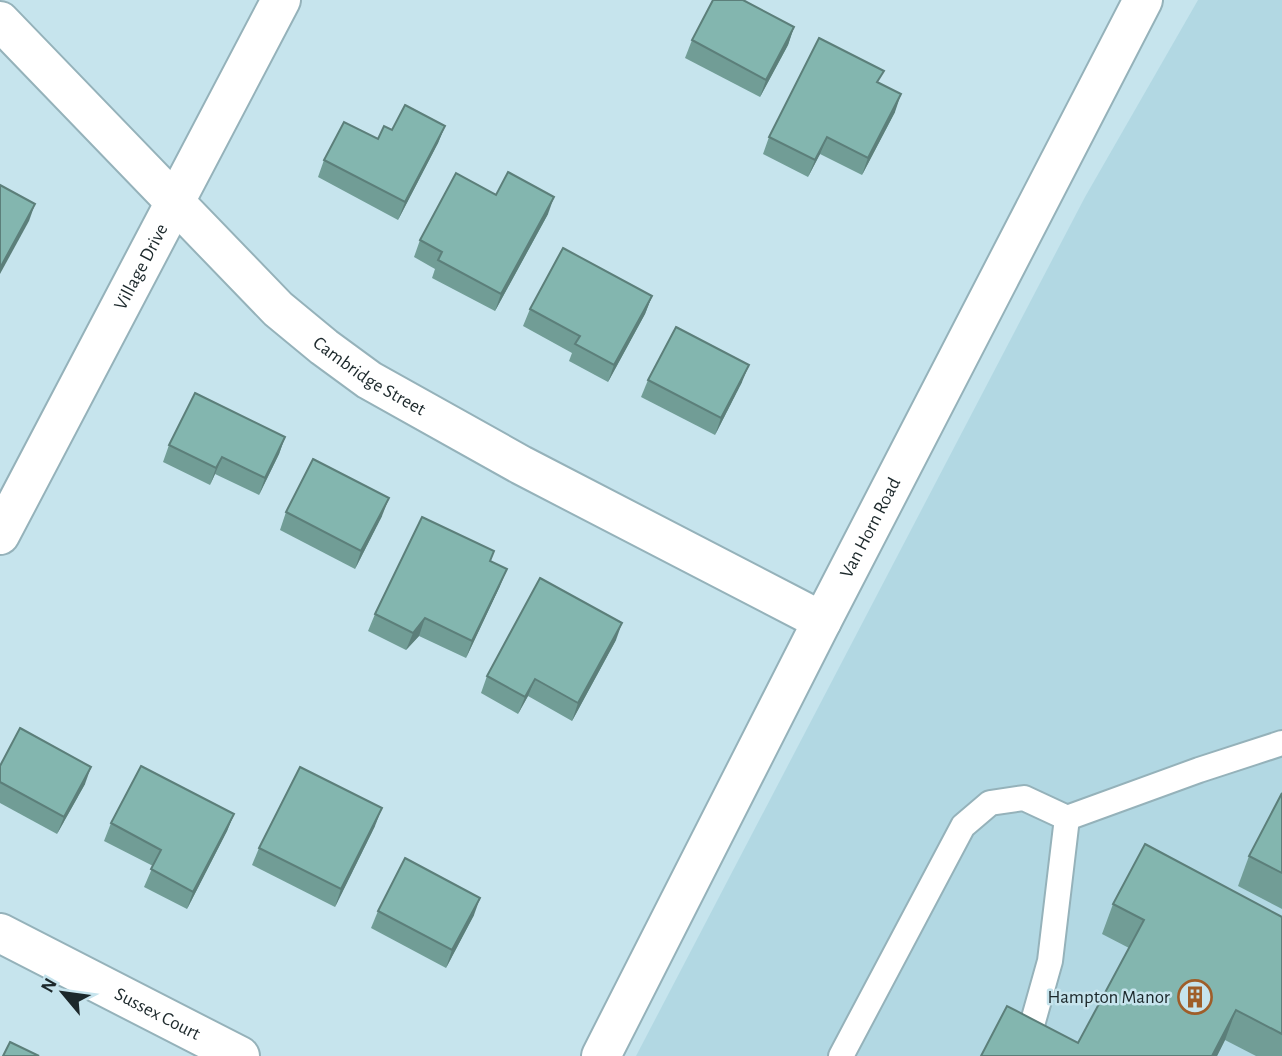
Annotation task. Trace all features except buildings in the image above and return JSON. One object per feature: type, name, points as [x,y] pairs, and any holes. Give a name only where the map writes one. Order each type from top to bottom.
[{"type":"street","name":"Village Drive","points":[[0,535],[281,0]]},
{"type":"street","name":"Van Horn Road","points":[[601,1056],[1143,0]]},
{"type":"street","name":"Cambridge Street","points":[[0,21],[278,309],[369,380],[521,465],[822,621]]},
{"type":"street","name":"Sussex Court","points":[[0,933],[240,1056]]},
{"type":"lane","points":[[841,1056],[963,826],[990,803],[1024,798],[1067,818],[1282,743]]},
{"type":"lane","points":[[1024,1051],[1050,961],[1067,818]]},
{"type":"shaded area","points":[[1198,0],[1282,0],[1282,1056],[636,1056],[1085,197]]},
{"type":"place","name":"Hampton Manor","points":[[1195,997]]}]
